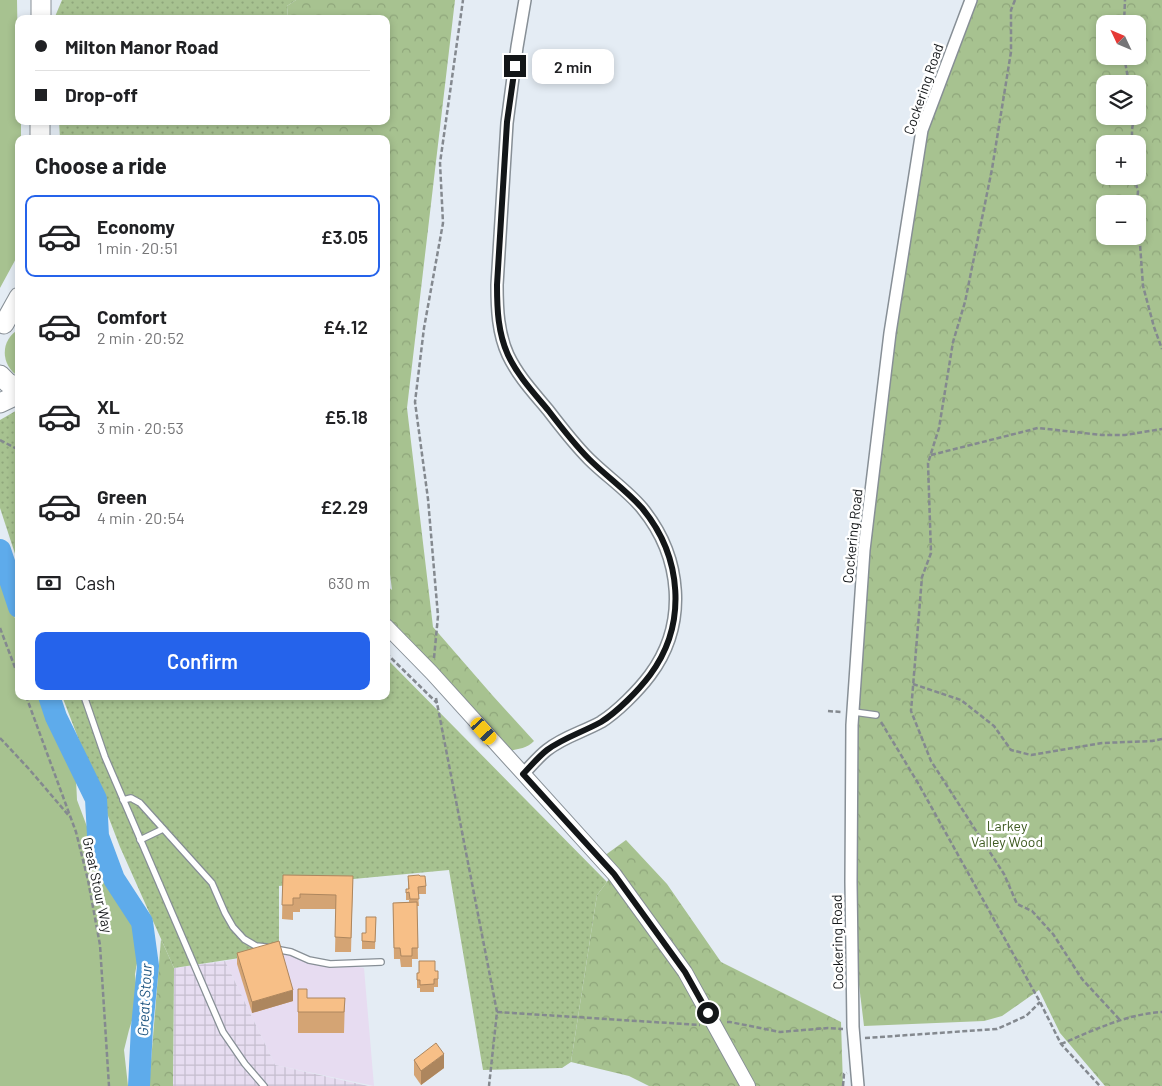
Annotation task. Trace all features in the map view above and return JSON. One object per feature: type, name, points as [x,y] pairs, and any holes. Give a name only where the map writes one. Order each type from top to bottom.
[{"type":"highway","points":[[41,0],[41,15]]},
{"type":"highway","points":[[8,324],[15,307]]},
{"type":"highway","points":[[0,375],[8,383],[15,386]]},
{"type":"highway","points":[[0,403],[15,396]]},
{"type":"street","points":[[523,774],[548,750],[575,734],[601,722],[649,677],[666,648],[673,627],[676,601],[673,569],[665,545],[652,522],[641,507],[577,446],[526,385],[516,370],[502,339],[497,305],[497,285],[507,122],[517,47],[526,0]]},
{"type":"street","name":"Cockering Road","points":[[858,1086],[854,1039],[851,882],[854,712],[866,530],[890,333],[922,130],[971,0]]},
{"type":"street","points":[[390,630],[432,673],[614,874],[685,972],[748,1086]]},
{"type":"lane","points":[[85,700],[105,757],[223,1032],[245,1064],[264,1086]]},
{"type":"lane","points":[[854,712],[876,715]]},
{"type":"lane","points":[[123,800],[131,798],[140,803],[212,883],[225,913],[233,927],[244,939],[256,946],[291,952],[309,960],[330,964],[381,962]]},
{"type":"lane","points":[[140,840],[163,829]]},
{"type":"path","points":[[432,673],[438,616],[428,499],[415,402],[424,328],[443,223],[440,163],[463,0]]},
{"type":"path","points":[[1015,0],[1011,10],[1011,52],[992,169],[966,302],[953,342],[939,428],[928,463],[931,553],[922,578],[911,711],[931,761],[998,866],[1017,904],[1032,911],[1053,934],[1082,979],[1120,1020]]},
{"type":"path","points":[[1124,15],[1125,0]]},
{"type":"path","points":[[1140,245],[1143,286],[1162,349]]},
{"type":"path","points":[[931,455],[1038,428],[1102,435],[1125,435],[1162,429]]},
{"type":"path","points":[[0,440],[15,448]]},
{"type":"path","points":[[0,628],[15,667]]},
{"type":"path","points":[[390,657],[438,704]]},
{"type":"path","points":[[913,684],[961,700],[994,726],[1011,750],[1032,755],[1102,743],[1162,739]]},
{"type":"path","points":[[436,696],[497,1012],[489,1086]]},
{"type":"path","name":"Great Stour Way","points":[[27,700],[76,832],[88,880],[100,946],[108,1086]]},
{"type":"path","points":[[876,715],[918,783],[1062,1044],[1100,1086]]},
{"type":"path","points":[[0,738],[71,818]]},
{"type":"path","points":[[730,1022],[780,1032],[828,1028],[847,1030],[854,1039],[997,1029],[1026,1016],[1040,1002]]},
{"type":"path","points":[[497,1012],[715,1026]]},
{"type":"path","points":[[1062,1044],[1120,1020],[1162,1012]]},
{"type":"shaded area","points":[[279,952],[364,968],[374,1086],[275,1065],[225,961]]},
{"type":"shaded area","points":[[225,961],[275,1065],[368,1086],[173,1086],[174,968]]},
{"type":"green space","points":[[0,0],[17,0],[17,15],[15,15],[15,125],[21,125],[21,135],[15,135],[15,260],[0,288]]},
{"type":"green space","points":[[62,0],[296,0],[287,6],[288,15],[56,15]]},
{"type":"green space","points":[[296,0],[455,0],[407,408],[433,627],[534,741],[523,748],[509,751],[390,621],[390,588],[392,590],[390,574],[390,135],[304,135],[303,125],[390,125],[390,15],[288,15],[287,6]]},
{"type":"green space","name":"Larkey Valley Wood","points":[[975,0],[1162,0],[1162,1086],[1105,1086],[1060,1033],[1039,990],[1002,1016],[984,1021],[864,1026],[853,935],[857,746],[861,663],[871,540],[894,334],[926,130]]},
{"type":"green space","points":[[59,125],[304,125],[305,135],[60,135]]},
{"type":"green space","points":[[15,332],[15,374],[8,366],[5,353],[8,339]]},
{"type":"green space","points":[[15,411],[15,554],[0,508],[0,420]]},
{"type":"green space","points":[[0,578],[15,618],[15,700],[44,700],[51,721],[76,779],[77,800],[104,872],[130,919],[140,947],[135,974],[138,1002],[124,1050],[128,1086],[0,1086]]},
{"type":"green space","points":[[390,662],[607,882],[597,895],[571,1062],[562,1068],[483,1070],[449,870],[279,886],[279,952],[174,968],[120,847],[64,700],[390,700]]},
{"type":"green space","points":[[626,840],[667,884],[721,962],[841,1022],[843,1086],[649,1086],[629,1076],[571,1062],[597,895],[616,870],[604,856]]},
{"type":"green space","points":[[161,939],[174,968],[173,1086],[149,1086]]},
{"type":"building","points":[[283,875],[353,876],[351,938],[335,937],[336,895],[300,894],[300,898],[293,898],[293,905],[282,905]]},
{"type":"building","points":[[408,876],[425,876],[426,886],[418,887],[419,899],[410,899],[409,892],[406,893],[406,889],[409,889]]},
{"type":"building","points":[[417,902],[418,948],[412,948],[412,956],[401,956],[400,948],[394,948],[393,903]]},
{"type":"building","points":[[366,917],[376,917],[375,942],[362,941],[362,933],[366,933]]},
{"type":"building","points":[[279,941],[293,990],[252,1002],[237,953]]},
{"type":"building","points":[[419,961],[435,961],[435,971],[438,971],[438,979],[434,979],[434,984],[420,985],[420,980],[417,980]]},
{"type":"building","points":[[298,989],[307,989],[307,998],[345,998],[344,1012],[298,1012]]},
{"type":"building","points":[[436,1043],[444,1054],[421,1071],[414,1060]]},
{"type":"waterway","name":"Great Stour","points":[[0,550],[15,595]]},
{"type":"waterway","name":"Great Stour","points":[[50,700],[56,717],[96,799],[98,836],[114,879],[142,922],[148,966],[139,1086]]},
{"type":"route","points":[[515,66],[507,122],[497,285],[497,305],[502,339],[516,370],[526,385],[577,446],[641,507],[652,522],[668,553],[676,585],[673,627],[666,648],[649,677],[601,722],[575,734],[548,750],[523,774],[614,874],[685,972],[708,1013]]}]
